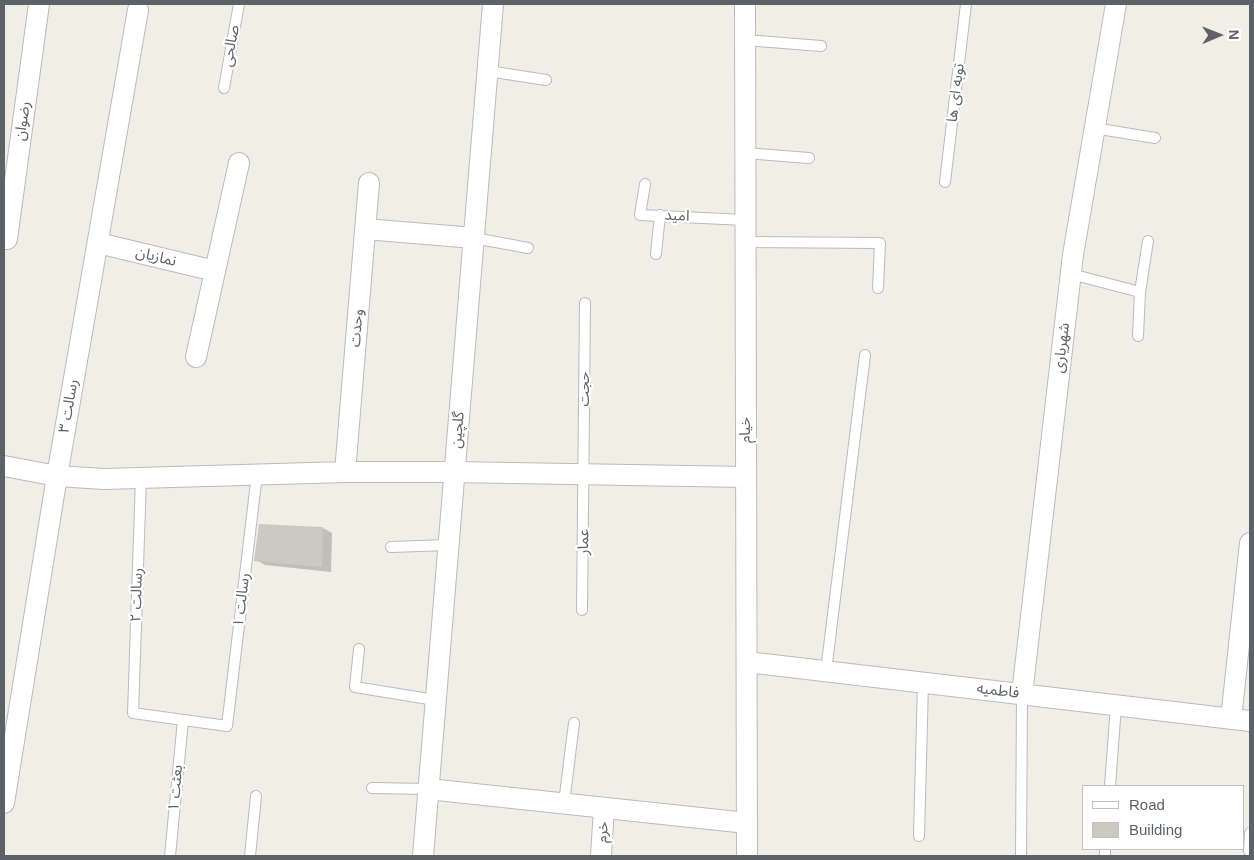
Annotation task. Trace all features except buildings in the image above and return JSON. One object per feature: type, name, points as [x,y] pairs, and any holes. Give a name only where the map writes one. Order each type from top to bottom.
[{"type":"street","name":"رضوان","points":[[7,239],[39,4]]},
{"type":"street","name":"گلچین","points":[[423,856],[494,4]]},
{"type":"street","name":"خیام","points":[[744,4],[747,856]]},
{"type":"street","name":"شهریاری","points":[[1022,694],[1073,254],[1116,4]]},
{"type":"street","name":"رسالت ۳","points":[[4,803],[57,476],[138,10]]},
{"type":"street","points":[[196,357],[239,163]]},
{"type":"street","name":"وحدت","points":[[345,472],[369,183]]},
{"type":"street","points":[[366,229],[474,238]]},
{"type":"street","name":"نمازیان","points":[[98,243],[215,271]]},
{"type":"street","points":[[4,466],[57,476],[104,479],[345,472],[746,477]]},
{"type":"street","points":[[1241,720],[1250,543]]},
{"type":"street","name":"فاطمیه","points":[[746,662],[1241,720]]},
{"type":"street","points":[[428,789],[747,823]]},
{"type":"street","name":"خرم","points":[[601,856],[604,808]]},
{"type":"lane","name":"صالحی","points":[[224,88],[239,4]]},
{"type":"lane","name":"توبه ای ها","points":[[945,182],[966,4]]},
{"type":"lane","points":[[745,40],[820,46]]},
{"type":"lane","points":[[488,71],[546,80]]},
{"type":"lane","points":[[1094,128],[1155,138]]},
{"type":"lane","points":[[745,152],[809,158]]},
{"type":"lane","name":"امید","points":[[645,184],[640,215],[745,220]]},
{"type":"lane","points":[[656,254],[660,215]]},
{"type":"lane","points":[[474,238],[528,248]]},
{"type":"lane","points":[[1138,336],[1140,292],[1148,241]]},
{"type":"lane","points":[[745,242],[880,243],[878,288]]},
{"type":"lane","points":[[1071,274],[1140,292]]},
{"type":"lane","name":"حجت","points":[[585,474],[586,303]]},
{"type":"lane","points":[[826,671],[865,355]]},
{"type":"lane","name":"رسالت ۱","points":[[183,720],[227,726],[257,474]]},
{"type":"lane","name":"عمار","points":[[582,610],[585,474]]},
{"type":"lane","name":"رسالت ۲","points":[[141,478],[133,713],[183,720]]},
{"type":"lane","points":[[391,547],[448,545]]},
{"type":"lane","points":[[358,648],[355,687],[436,700]]},
{"type":"lane","points":[[919,836],[923,683]]},
{"type":"lane","points":[[1021,856],[1022,694]]},
{"type":"lane","points":[[1110,785],[1116,706]]},
{"type":"lane","name":"بعثت ۱","points":[[170,856],[183,720]]},
{"type":"lane","points":[[564,803],[574,723]]},
{"type":"lane","points":[[372,788],[428,789]]},
{"type":"lane","points":[[250,856],[256,796]]},
{"type":"lane","points":[[1249,851],[1250,832]]}]
